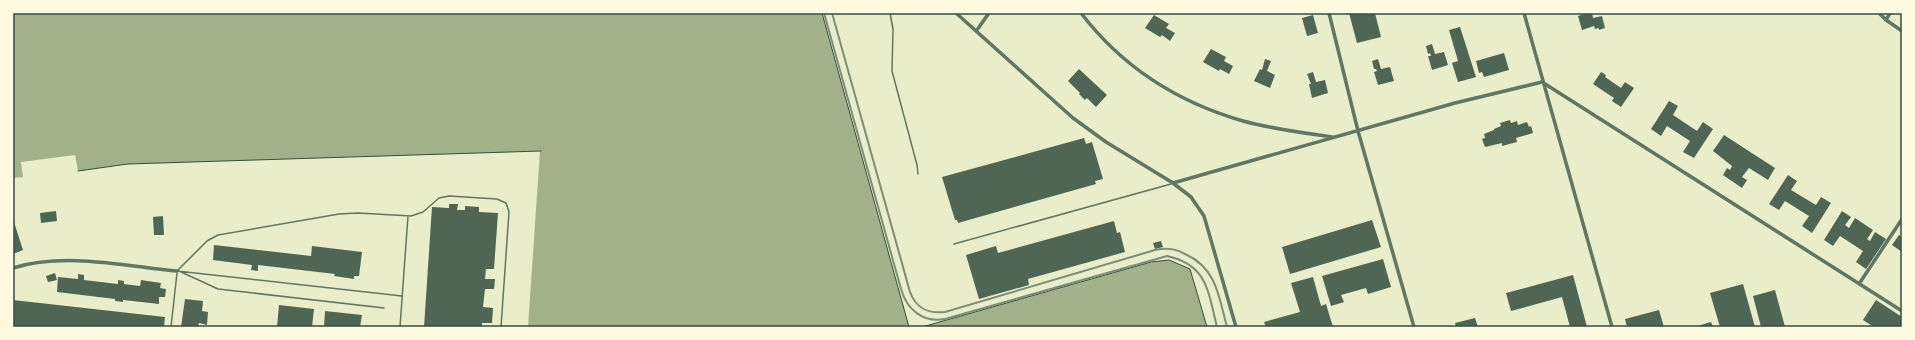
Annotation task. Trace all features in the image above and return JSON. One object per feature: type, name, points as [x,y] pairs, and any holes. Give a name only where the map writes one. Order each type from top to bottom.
[{"type":"street","points":[[956,13],[977,30],[1073,118],[1106,142],[1173,183],[1191,197],[1204,216],[1236,327]]},
{"type":"street","points":[[977,30],[989,13]]},
{"type":"street","points":[[1081,13],[1115,53],[1155,83],[1198,105],[1244,121],[1334,138]]},
{"type":"street","points":[[1329,13],[1358,131],[1414,327]]},
{"type":"street","points":[[1524,13],[1542,82],[1612,327]]},
{"type":"street","points":[[1879,13],[1902,31]]},
{"type":"street","points":[[1886,20],[1890,13]]},
{"type":"street","points":[[1173,183],[1455,103],[1542,82],[1901,309]]},
{"type":"street","points":[[1860,284],[1902,219]]},
{"type":"street","points":[[13,268],[63,260],[177,271]]},
{"type":"lane","points":[[890,13],[893,29],[892,71],[917,165],[918,174]]},
{"type":"lane","points":[[954,244],[1173,183]]},
{"type":"lane","points":[[171,327],[177,271],[207,241],[218,235],[339,214],[358,213],[408,216],[422,212],[436,199],[446,196],[497,199],[506,204],[509,212],[501,327]]},
{"type":"lane","points":[[400,327],[408,216]]},
{"type":"lane","points":[[177,271],[402,296]]},
{"type":"lane","points":[[177,271],[218,289],[384,308]]},
{"type":"path","points":[[822,13],[909,327]]},
{"type":"path","points":[[78,171],[128,164],[541,151]]},
{"type":"path","points":[[922,327],[1151,262],[1169,260],[1190,269],[1207,327]]},
{"type":"shaded area","points":[[13,13],[822,13],[909,327],[528,327],[540,151],[128,164],[78,171],[75,155],[21,162],[23,177],[13,178]]},
{"type":"shaded area","points":[[1169,260],[1190,269],[1207,327],[922,327],[1151,262]]},
{"type":"building","points":[[1349,13],[1375,13],[1381,37],[1357,43]]},
{"type":"building","points":[[1592,13],[1593,18],[1602,16],[1605,28],[1599,30],[1599,28],[1595,29],[1594,26],[1582,30],[1578,16]]},
{"type":"building","points":[[1154,15],[1169,24],[1166,28],[1175,33],[1170,41],[1162,35],[1160,37],[1145,28]]},
{"type":"building","points":[[1313,15],[1318,33],[1307,36],[1302,18]]},
{"type":"building","points":[[1460,27],[1476,77],[1458,82],[1452,63],[1458,61],[1449,30]]},
{"type":"building","points":[[1432,44],[1435,54],[1444,52],[1448,65],[1432,70],[1428,56],[1431,56],[1430,53],[1428,54],[1426,46]]},
{"type":"building","points":[[1211,49],[1226,57],[1224,61],[1233,66],[1229,74],[1220,69],[1219,71],[1203,62]]},
{"type":"building","points":[[1504,53],[1509,70],[1484,77],[1482,72],[1479,73],[1476,61]]},
{"type":"building","points":[[1265,59],[1271,61],[1267,71],[1275,75],[1270,88],[1254,81],[1260,69],[1262,70]]},
{"type":"building","points":[[1378,59],[1381,69],[1390,67],[1394,81],[1378,85],[1374,72],[1377,71],[1374,69],[1372,61]]},
{"type":"building","points":[[1079,69],[1107,95],[1096,107],[1087,98],[1085,100],[1068,81]]},
{"type":"building","points":[[1313,72],[1316,82],[1325,80],[1328,93],[1312,98],[1309,84],[1311,84],[1307,74]]},
{"type":"building","points":[[1601,72],[1606,75],[1605,77],[1621,88],[1625,82],[1634,88],[1621,107],[1612,101],[1614,98],[1593,84]]},
{"type":"building","points":[[1669,101],[1678,106],[1673,115],[1697,131],[1703,122],[1713,129],[1694,158],[1683,152],[1690,141],[1667,126],[1661,136],[1651,129]]},
{"type":"building","points":[[1510,120],[1511,123],[1517,121],[1518,125],[1527,122],[1529,127],[1531,126],[1533,133],[1516,138],[1517,142],[1502,146],[1502,143],[1485,147],[1482,139],[1485,138],[1484,134],[1501,126],[1500,123]]},
{"type":"building","points":[[1724,135],[1775,168],[1768,180],[1749,168],[1742,177],[1747,180],[1742,188],[1723,175],[1727,168],[1730,170],[1732,166],[1713,151]]},
{"type":"building","points":[[1084,138],[1086,144],[1092,142],[1103,179],[1095,181],[1096,184],[958,223],[957,220],[955,220],[942,177]]},
{"type":"building","points":[[1788,175],[1797,181],[1791,190],[1816,205],[1821,197],[1831,203],[1812,233],[1802,226],[1809,216],[1785,201],[1779,210],[1769,204]]},
{"type":"building","points":[[449,204],[458,204],[457,210],[465,210],[465,206],[479,207],[479,212],[498,213],[494,269],[486,269],[485,279],[495,279],[494,289],[485,289],[483,307],[493,308],[492,323],[482,323],[482,327],[424,327],[432,207],[449,208]]},
{"type":"building","points":[[56,211],[57,221],[41,223],[40,213]]},
{"type":"building","points":[[1842,211],[1851,217],[1845,225],[1849,228],[1855,218],[1873,230],[1867,239],[1870,241],[1875,232],[1886,239],[1866,269],[1856,262],[1863,251],[1840,236],[1833,246],[1824,240]]},
{"type":"building","points":[[163,216],[164,235],[154,235],[153,217]]},
{"type":"building","points":[[13,219],[23,250],[13,254]]},
{"type":"building","points":[[1372,220],[1381,247],[1290,274],[1282,247]]},
{"type":"building","points":[[1114,221],[1117,233],[1120,232],[1125,252],[1028,279],[1029,285],[979,299],[966,255],[996,246],[998,253]]},
{"type":"building","points":[[1899,235],[1902,237],[1902,252],[1892,245]]},
{"type":"building","points":[[1161,241],[1163,247],[1155,249],[1153,243]]},
{"type":"building","points":[[214,245],[311,256],[312,246],[362,252],[359,276],[354,276],[354,279],[334,276],[335,274],[258,265],[258,271],[251,270],[252,265],[213,260]]},
{"type":"building","points":[[1383,259],[1391,287],[1368,294],[1366,288],[1341,295],[1344,302],[1331,306],[1322,276]]},
{"type":"building","points":[[55,273],[57,280],[48,282],[46,276]]},
{"type":"building","points":[[78,274],[84,275],[84,280],[118,284],[118,280],[124,281],[124,284],[140,286],[141,280],[161,283],[160,288],[166,289],[165,297],[159,297],[159,304],[123,300],[123,302],[115,301],[115,299],[57,292],[58,277],[78,279]]},
{"type":"building","points":[[1573,275],[1587,327],[1570,327],[1562,297],[1511,311],[1506,293]]},
{"type":"building","points":[[1313,277],[1321,306],[1326,304],[1333,327],[1266,327],[1264,322],[1300,312],[1291,283]]},
{"type":"building","points":[[1743,284],[1755,327],[1720,327],[1710,293]]},
{"type":"building","points":[[1775,290],[1785,327],[1761,327],[1753,296]]},
{"type":"building","points":[[185,299],[203,301],[202,311],[208,312],[207,325],[199,323],[198,327],[181,327]]},
{"type":"building","points":[[13,300],[165,317],[164,327],[13,327]]},
{"type":"building","points":[[1876,300],[1902,317],[1902,327],[1874,327],[1863,320]]},
{"type":"building","points":[[279,305],[314,309],[312,327],[277,327]]},
{"type":"building","points":[[1659,310],[1664,327],[1627,327],[1625,319]]},
{"type":"building","points":[[325,311],[362,315],[360,327],[324,327]]},
{"type":"building","points":[[1475,318],[1478,327],[1456,327],[1455,323]]},
{"type":"building","points":[[1711,322],[1713,327],[1694,327]]},
{"type":"railway","points":[[824,13],[901,289],[907,303],[917,313],[930,319],[945,319],[1167,256],[1181,260],[1191,266],[1198,273],[1208,292],[1217,327]]},
{"type":"railway","points":[[832,13],[910,292],[912,298],[919,306],[928,311],[945,312],[1155,250],[1167,249],[1179,251],[1197,261],[1205,268],[1211,276],[1219,295],[1227,327]]}]
